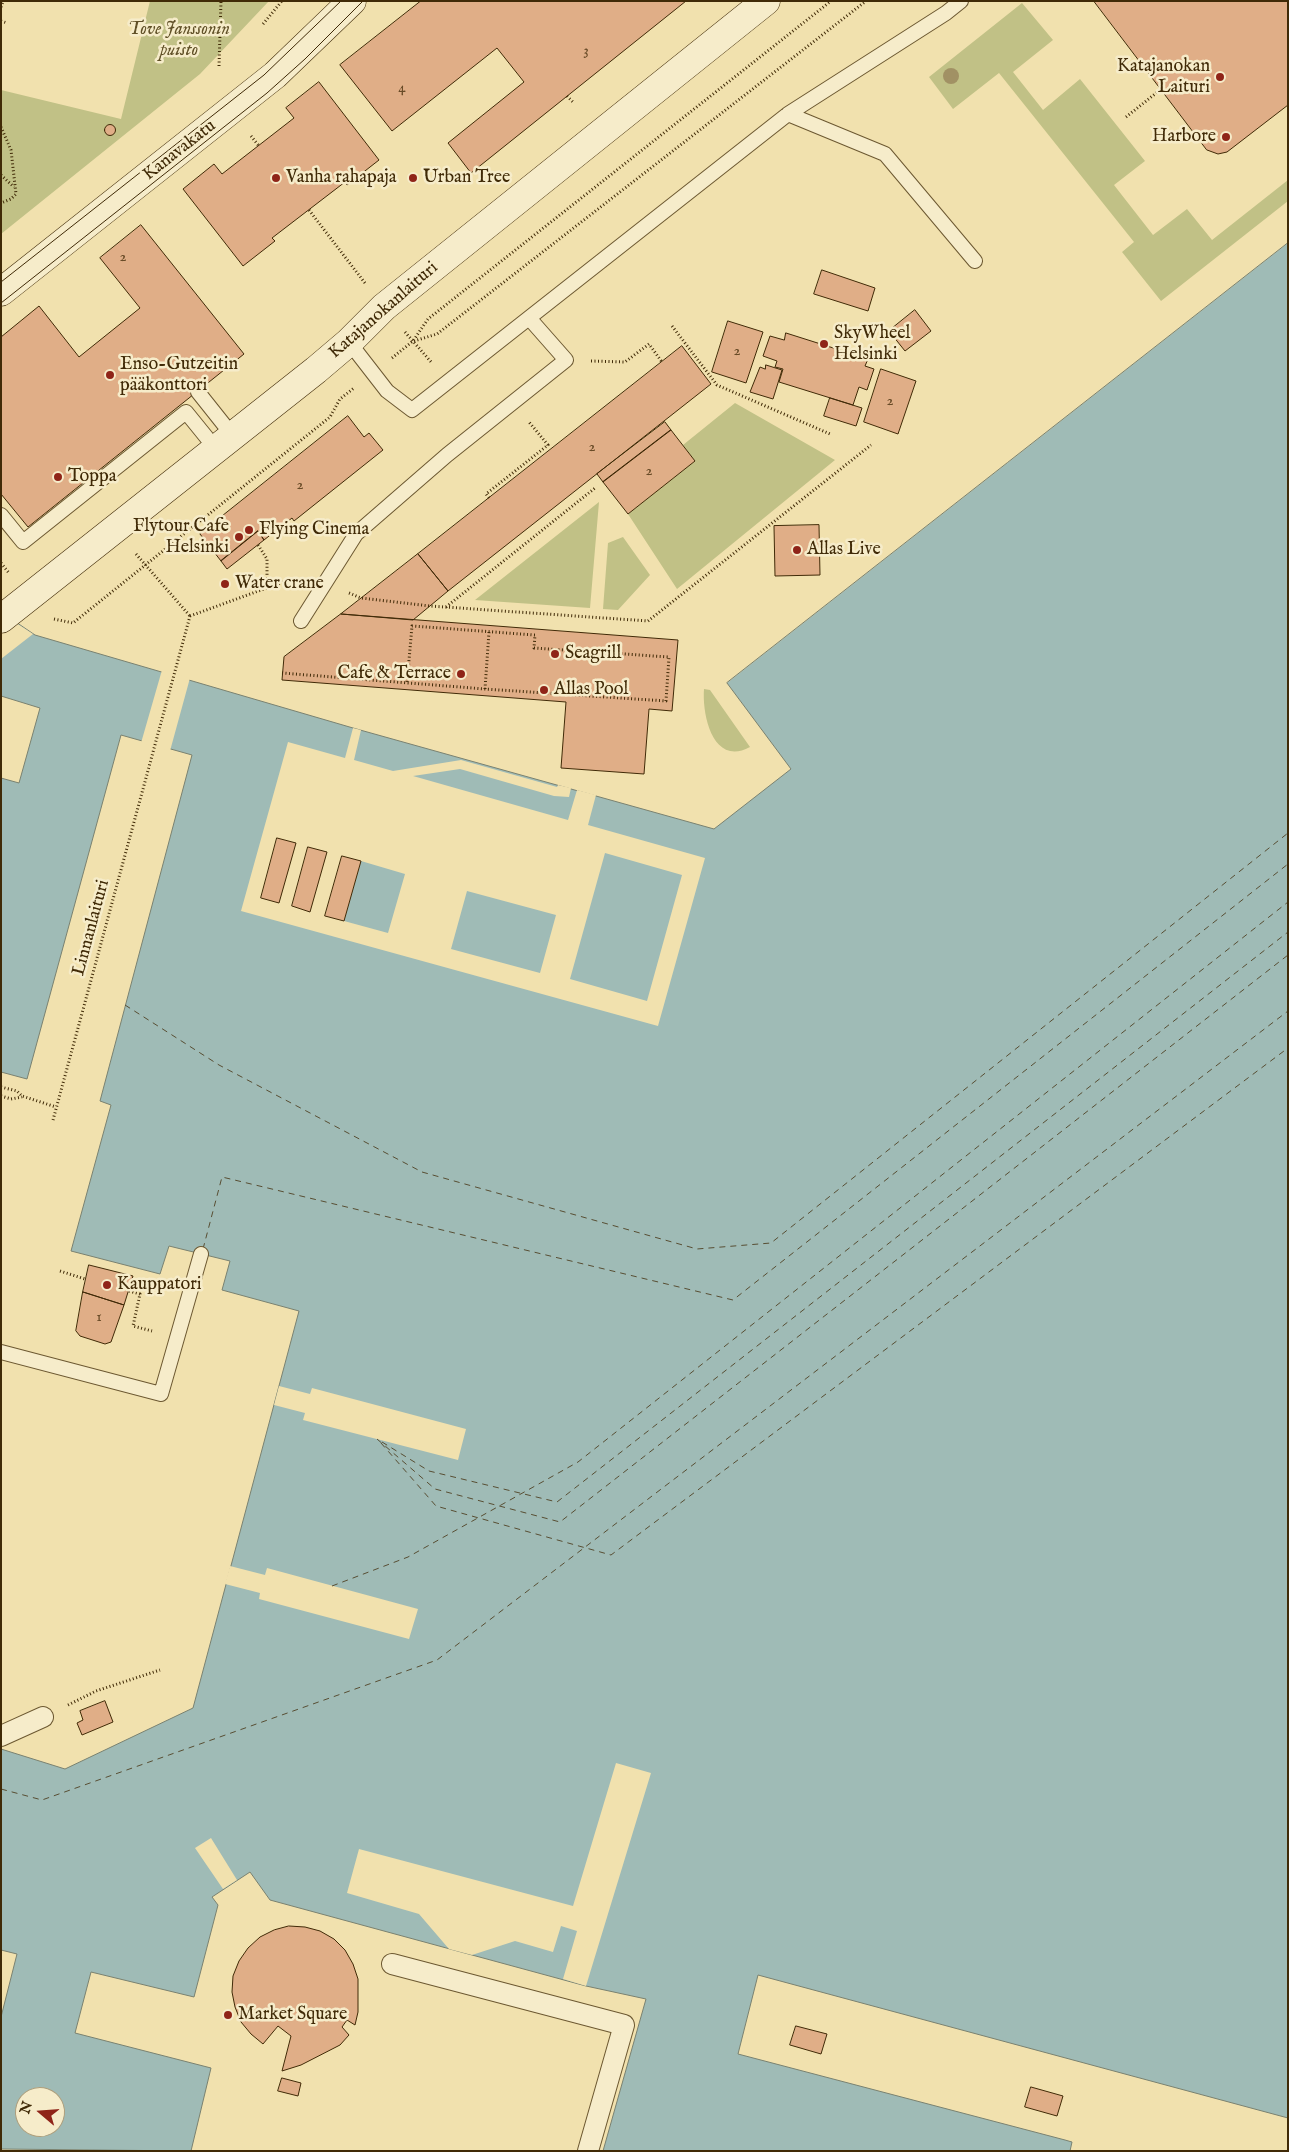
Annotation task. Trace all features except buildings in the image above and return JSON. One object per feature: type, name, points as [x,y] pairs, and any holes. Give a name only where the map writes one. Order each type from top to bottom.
[{"type":"main road","name":"Kanavakatu","points":[[1,292],[275,75],[352,1]]},
{"type":"main road","name":"Katajanokanlaituri","points":[[3,618],[225,443],[349,342],[384,307],[766,1]]},
{"type":"street","points":[[1,1736],[43,1717]]},
{"type":"street","points":[[392,1964],[624,2025],[588,2151]]},
{"type":"lane","points":[[349,342],[387,391],[412,410],[788,114],[946,13],[961,1]]},
{"type":"lane","points":[[788,114],[885,154],[975,261]]},
{"type":"lane","points":[[301,621],[356,534],[447,455],[566,360],[529,318]]},
{"type":"lane","points":[[198,392],[225,443]]},
{"type":"lane","points":[[1,515],[23,542],[186,412],[225,443]]},
{"type":"lane","points":[[1,1352],[161,1394],[201,1254]]},
{"type":"path","points":[[1,7],[3,1]]},
{"type":"path","points":[[219,66],[221,1]]},
{"type":"path","points":[[263,24],[282,1]]},
{"type":"path","points":[[414,341],[428,319],[831,1]]},
{"type":"path","points":[[414,341],[437,334],[866,1]]},
{"type":"path","points":[[1,21],[7,23]]},
{"type":"path","points":[[1126,117],[1160,90]]},
{"type":"path","points":[[567,96],[573,102]]},
{"type":"path","points":[[1,127],[11,150],[16,194],[11,200],[1,203]]},
{"type":"path","points":[[250,135],[259,146]]},
{"type":"path","points":[[1,175],[15,187]]},
{"type":"path","points":[[309,210],[384,307],[448,381]]},
{"type":"path","points":[[672,326],[717,385],[830,434]]},
{"type":"path","points":[[566,360],[625,362],[649,344],[662,362]]},
{"type":"path","points":[[49,618],[73,623],[330,417],[340,399]]},
{"type":"path","points":[[489,498],[486,494],[548,445],[512,402]]},
{"type":"path","points":[[326,582],[361,598],[446,608],[648,621],[871,445]]},
{"type":"path","points":[[446,608],[595,488]]},
{"type":"path","points":[[258,545],[267,559],[267,588]]},
{"type":"path","points":[[134,551],[190,616],[282,582]]},
{"type":"path","name":"Linnanlaituri","points":[[53,1120],[190,616]]},
{"type":"path","points":[[282,673],[407,683],[485,689],[666,701],[669,657],[534,648],[535,635],[412,626],[407,683]]},
{"type":"path","points":[[485,689],[489,632]]},
{"type":"path","points":[[1,1086],[17,1091],[22,1096],[56,1107]]},
{"type":"path","points":[[1,1096],[11,1099],[22,1096]]},
{"type":"path","points":[[60,1271],[86,1278]]},
{"type":"path","points":[[128,1291],[140,1294],[133,1326]]},
{"type":"path","points":[[43,1717],[96,1691],[160,1670]]},
{"type":"green space","name":"Tove Janssonin puisto","points":[[150,1],[269,1],[200,74],[1,234],[1,90],[121,119]]},
{"type":"green space","points":[[1022,3],[1053,40],[1013,72],[1043,110],[1080,79],[1145,161],[1114,185],[1153,235],[1187,209],[1212,240],[1288,180],[1288,201],[1161,301],[1122,252],[1134,242],[999,73],[953,109],[929,77]]},
{"type":"green space","points":[[735,403],[835,460],[677,589],[628,514],[695,461],[683,445]]},
{"type":"green space","points":[[599,502],[590,608],[475,600]]},
{"type":"green space","points":[[623,537],[650,575],[618,610],[603,609],[608,543]]},
{"type":"green space","points":[[704,689],[710,690],[750,747],[737,751],[727,750],[719,744],[712,735],[708,724],[705,712]]},
{"type":"water","points":[[1288,243],[1288,2118],[758,1975],[738,2054],[1072,2142],[1070,2151],[603,2151],[646,1999],[586,1986],[270,1900],[250,1872],[212,1897],[218,1905],[194,1997],[91,1972],[75,2033],[211,2068],[191,2151],[1,2149],[1,2017],[17,1954],[1,1950],[1,1749],[65,1769],[193,1708],[299,1311],[222,1290],[230,1261],[169,1246],[160,1274],[71,1251],[111,1105],[100,1101],[192,755],[121,735],[27,1079],[1,1072],[1,778],[19,783],[40,708],[1,696],[1,612],[35,635],[353,728],[714,829],[791,769],[727,683]]},
{"type":"pier","points":[[1,613],[33,634],[1,659]]},
{"type":"pier","points":[[162,670],[190,678],[170,751],[141,743]]},
{"type":"pier","points":[[353,728],[361,730],[354,760],[393,771],[461,760],[557,787],[558,785],[571,788],[569,797],[554,796],[460,769],[413,776],[568,820],[577,790],[596,795],[588,825],[705,858],[658,1026],[241,911],[288,742],[345,758]],"holes":[[[605,853],[682,875],[647,1001],[570,979]],[[361,861],[405,874],[388,933],[344,921]],[[467,891],[556,915],[540,973],[451,949]]]},
{"type":"pier","points":[[279,1386],[310,1394],[312,1388],[466,1429],[458,1460],[303,1420],[305,1413],[274,1405]]},
{"type":"pier","points":[[230,1566],[265,1575],[267,1568],[418,1609],[409,1639],[259,1599],[260,1593],[225,1584]]},
{"type":"pier","points":[[616,1763],[651,1773],[586,1986],[563,1979],[577,1931],[561,1926],[553,1952],[515,1941],[472,1955],[449,1949],[419,1914],[347,1893],[359,1849],[573,1906]]},
{"type":"pier","points":[[211,1838],[237,1880],[223,1889],[195,1848]]},
{"type":"ferry route","points":[[125,1005],[219,1065],[422,1172],[697,1249],[771,1243],[1288,833]]},
{"type":"ferry route","points":[[203,1249],[222,1177],[733,1300],[1288,864]]},
{"type":"ferry route","points":[[332,1586],[408,1557],[578,1462],[1288,902]]},
{"type":"ferry route","points":[[382,1442],[429,1471],[557,1502],[1288,932]]},
{"type":"ferry route","points":[[377,1439],[435,1489],[560,1522],[1288,955]]},
{"type":"ferry route","points":[[1,1789],[42,1800],[437,1660],[1288,1011]]},
{"type":"ferry route","points":[[381,1443],[436,1506],[611,1555],[1288,1048]]},
{"type":"tram line","points":[[1,282],[264,75],[341,1]]},
{"type":"tram line","points":[[1,303],[267,93],[305,59],[363,1]]},
{"type":"place","name":"Katajanokan Laituri","points":[[1220,77]]},
{"type":"place","name":"Harbore","points":[[1226,137]]},
{"type":"place","name":"Vanha rahapaja","points":[[276,178]]},
{"type":"place","name":"Urban Tree","points":[[413,178]]},
{"type":"place","name":"SkyWheel Helsinki","points":[[824,344]]},
{"type":"place","name":"Enso-Gutzeitin pääkonttori","points":[[110,375]]},
{"type":"place","name":"Toppa","points":[[58,477]]},
{"type":"place","name":"Flying Cinema","points":[[249,530]]},
{"type":"place","name":"Flytour Cafe Helsinki","points":[[239,537]]},
{"type":"place","name":"Allas Live","points":[[797,550]]},
{"type":"place","name":"Water crane","points":[[225,584]]},
{"type":"place","name":"Seagrill","points":[[555,654]]},
{"type":"place","name":"Cafe & Terrace","points":[[461,674]]},
{"type":"place","name":"Allas Pool","points":[[544,690]]},
{"type":"place","name":"Kauppatori","points":[[107,1285]]},
{"type":"place","name":"Market Square","points":[[228,2015]]}]
